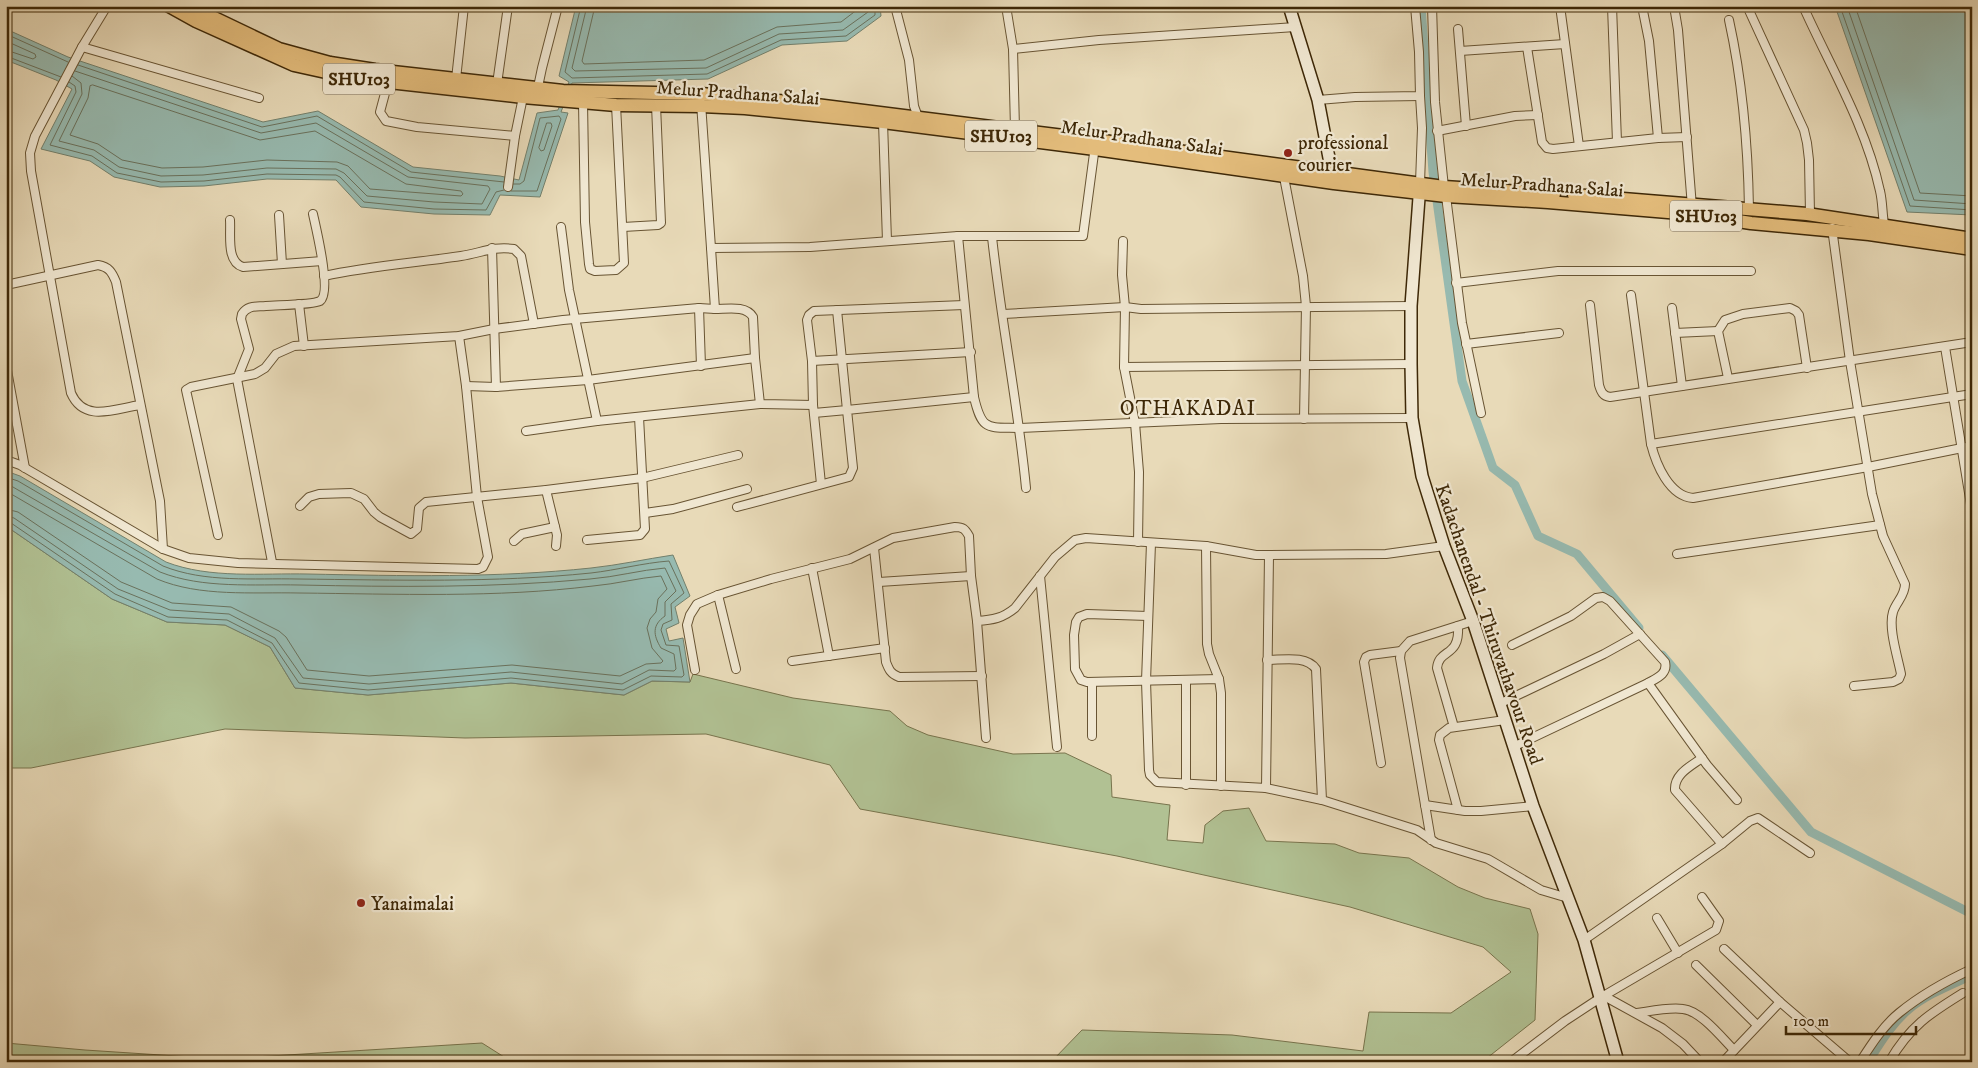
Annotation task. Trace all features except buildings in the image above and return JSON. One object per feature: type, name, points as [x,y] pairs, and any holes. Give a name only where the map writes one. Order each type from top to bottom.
[{"type":"main road","name":"Melur Pradhana Salai","points":[[169,6],[196,21],[294,65],[353,78],[523,98],[565,95],[800,103],[1015,129],[1284,177],[1333,178]]},
{"type":"main road","points":[[1289,6],[1318,100],[1333,178]]},
{"type":"main road","name":"Melur Pradhana Salai","points":[[194,7],[279,49],[300,56],[350,66],[497,84],[538,87],[583,102],[616,105],[656,105],[701,100],[883,122],[1095,144],[1333,178],[1433,190],[1496,189],[1692,209],[1748,209],[1810,214],[1832,224]]},
{"type":"main road","name":"Kadachanendal - Thiruvathavour Road","points":[[1433,190],[1412,306],[1412,418],[1422,476],[1444,546],[1473,621],[1533,806],[1584,940],[1602,997],[1618,1062]]},
{"type":"main road","name":"Melur Pradhana Salai","points":[[1692,209],[1751,223],[1832,224],[1886,231],[1972,238]]},
{"type":"main road","name":"Melur Pradhana Salai","points":[[1886,231],[1972,249]]},
{"type":"street","points":[[107,6],[82,47],[35,136],[30,153],[31,171],[71,393],[75,403],[92,413],[140,405]]},
{"type":"street","points":[[456,79],[464,6]]},
{"type":"street","points":[[497,84],[508,6]]},
{"type":"street","points":[[538,87],[558,6]]},
{"type":"street","points":[[896,6],[910,60],[914,106],[918,117]]},
{"type":"street","points":[[1006,6],[1013,49],[1015,129]]},
{"type":"street","points":[[1414,6],[1419,52],[1422,136],[1456,283],[1466,344],[1481,414]]},
{"type":"street","points":[[1432,6],[1438,130],[1433,190]]},
{"type":"street","points":[[1560,6],[1579,146]]},
{"type":"street","points":[[1612,6],[1617,142]]},
{"type":"street","points":[[1642,6],[1649,42],[1658,138]]},
{"type":"street","points":[[1674,6],[1678,30],[1692,209]]},
{"type":"street","points":[[1747,6],[1804,130],[1809,160],[1810,214]]},
{"type":"street","points":[[1803,6],[1865,144],[1880,191],[1886,231]]},
{"type":"street","points":[[1729,20],[1737,56],[1748,146],[1748,209]]},
{"type":"street","points":[[1013,49],[1098,40],[1295,27]]},
{"type":"street","points":[[1458,28],[1466,126]]},
{"type":"street","points":[[1460,51],[1566,44]]},
{"type":"street","points":[[82,47],[259,98]]},
{"type":"street","points":[[1527,47],[1542,142],[1547,148],[1687,137]]},
{"type":"street","points":[[388,82],[380,112],[386,121],[417,127],[515,136]]},
{"type":"street","points":[[1318,100],[1355,97],[1420,96]]},
{"type":"street","points":[[508,187],[515,136],[523,98]]},
{"type":"street","points":[[701,100],[715,309]]},
{"type":"street","points":[[583,102],[586,222],[590,269],[595,271],[616,270],[624,263],[616,105]]},
{"type":"street","points":[[623,227],[658,225],[660,223],[656,105]]},
{"type":"street","points":[[1438,130],[1516,116],[1538,115]]},
{"type":"street","points":[[883,122],[887,241]]},
{"type":"street","points":[[711,248],[810,247],[958,236],[1083,236],[1095,144]]},
{"type":"street","points":[[1284,177],[1303,276],[1306,306],[1304,419]]},
{"type":"street","points":[[272,562],[237,379],[249,349],[241,319],[245,309],[250,307],[299,304],[322,300],[324,296],[324,276],[314,214]]},
{"type":"street","points":[[279,215],[282,264]]},
{"type":"street","points":[[230,220],[232,258],[235,263],[243,268],[322,261]]},
{"type":"street","points":[[1832,224],[1850,361],[1872,494],[1880,525],[1905,584],[1905,590],[1892,614],[1900,674],[1899,679],[1893,682],[1854,686]]},
{"type":"street","points":[[561,227],[569,290],[597,421]]},
{"type":"street","points":[[958,236],[964,305],[971,352],[974,398],[978,414],[985,425],[1020,428],[1221,419],[1412,418]]},
{"type":"street","points":[[992,237],[998,294],[1003,314],[1020,428],[1026,488]]},
{"type":"street","points":[[1123,241],[1124,367],[1135,423],[1139,472],[1138,542]]},
{"type":"street","points":[[324,276],[352,270],[463,256],[492,248],[514,249],[521,256],[534,324]]},
{"type":"street","points":[[492,248],[496,387]]},
{"type":"street","points":[[6,285],[98,265],[106,266],[112,272],[116,282],[160,501],[163,549]]},
{"type":"street","points":[[1456,283],[1558,271],[1751,271]]},
{"type":"street","points":[[1631,294],[1651,444],[1660,469],[1678,493],[1686,497],[1693,498],[1868,467],[1972,446]]},
{"type":"street","points":[[299,304],[304,346]]},
{"type":"street","points":[[821,484],[807,320],[809,315],[814,311],[964,305]]},
{"type":"street","points":[[1590,305],[1599,385],[1601,392],[1610,397],[1972,342]]},
{"type":"street","points":[[1003,314],[1125,307],[1140,309],[1412,306]]},
{"type":"street","points":[[699,308],[701,366]]},
{"type":"street","points":[[218,535],[186,390],[197,385],[237,379],[255,374],[265,368],[276,354],[283,349],[459,336],[494,328],[699,308],[740,309],[750,312],[753,316],[760,404]]},
{"type":"street","points":[[1672,308],[1682,386]]},
{"type":"street","points":[[1728,378],[1718,331],[1722,323],[1732,316],[1743,314],[1793,309],[1799,315],[1807,368]]},
{"type":"street","points":[[737,507],[846,479],[852,474],[853,468],[837,310]]},
{"type":"street","points":[[1675,333],[1718,331]]},
{"type":"street","points":[[1466,344],[1559,333]]},
{"type":"street","points":[[6,460],[25,468],[163,549],[189,558],[238,563],[272,562],[478,569],[483,567],[488,557],[477,497],[459,336]]},
{"type":"street","points":[[1945,347],[1972,511]]},
{"type":"street","points":[[812,361],[971,352]]},
{"type":"street","points":[[466,386],[496,387],[588,380],[755,358]]},
{"type":"street","points":[[1124,367],[1411,364]]},
{"type":"street","points":[[6,365],[25,468]]},
{"type":"street","points":[[1651,444],[1972,394]]},
{"type":"street","points":[[526,431],[597,421],[760,404],[847,410],[974,398]]},
{"type":"street","points":[[587,540],[640,535],[645,529],[639,417]]},
{"type":"street","points":[[300,506],[309,497],[319,494],[357,494],[380,518],[411,534],[417,529],[418,508],[426,502],[642,478],[738,455]]},
{"type":"street","points":[[644,514],[673,509],[746,489]]},
{"type":"street","points":[[546,490],[558,540],[556,546]]},
{"type":"street","points":[[1677,554],[1880,525]]},
{"type":"street","points":[[514,541],[522,534],[555,527]]},
{"type":"street","points":[[695,670],[687,626],[690,615],[697,604],[718,595],[850,558],[893,538],[962,527],[969,536],[986,738]]},
{"type":"street","points":[[977,621],[992,620],[1007,615],[1055,557],[1075,540],[1086,538],[1206,546],[1256,555],[1386,554],[1444,546]]},
{"type":"street","points":[[1151,543],[1146,681],[1150,775],[1157,782],[1266,788],[1322,800],[1417,830],[1431,840],[1488,859],[1541,890],[1568,898]]},
{"type":"street","points":[[1206,546],[1207,644],[1219,679],[1221,693],[1221,786]]},
{"type":"street","points":[[874,548],[884,648],[889,670],[893,675],[900,677],[982,676]]},
{"type":"street","points":[[1266,788],[1269,555]]},
{"type":"street","points":[[812,568],[829,656]]},
{"type":"street","points":[[878,582],[971,576]]},
{"type":"street","points":[[1040,576],[1057,747]]},
{"type":"street","points":[[718,595],[736,669]]},
{"type":"street","points":[[1512,645],[1547,630],[1596,598],[1603,597],[1610,601],[1666,666],[1664,673],[1648,683],[1513,747]]},
{"type":"street","points":[[1148,616],[1087,614],[1079,617],[1076,622],[1074,635],[1075,669],[1081,680],[1092,682],[1219,679]]},
{"type":"street","points":[[1431,840],[1400,658],[1401,651],[1410,641],[1473,621]]},
{"type":"street","points":[[1454,727],[1437,668],[1438,663],[1458,642],[1458,626]]},
{"type":"street","points":[[1500,704],[1604,654],[1640,634]]},
{"type":"street","points":[[792,661],[884,648]]},
{"type":"street","points":[[1381,763],[1364,662],[1366,657],[1370,655],[1401,651]]},
{"type":"street","points":[[1267,660],[1303,660],[1312,664],[1316,669],[1322,800]]},
{"type":"street","points":[[1186,680],[1186,785]]},
{"type":"street","points":[[1092,682],[1092,736]]},
{"type":"street","points":[[1648,683],[1702,758],[1737,800]]},
{"type":"street","points":[[1458,810],[1440,736],[1444,730],[1454,727],[1504,720]]},
{"type":"street","points":[[1702,758],[1681,774],[1674,784],[1675,790],[1722,844]]},
{"type":"street","points":[[1425,805],[1481,811],[1533,806]]},
{"type":"street","points":[[1584,940],[1722,844],[1750,821],[1758,818],[1810,853]]},
{"type":"street","points":[[1511,1062],[1602,997],[1712,933],[1719,926],[1719,921],[1702,897]]},
{"type":"street","points":[[1657,918],[1678,953]]},
{"type":"street","points":[[1724,949],[1780,1002],[1850,1062]]},
{"type":"street","points":[[1696,965],[1757,1025]]},
{"type":"street","points":[[1860,1062],[1875,1040],[1898,1014],[1922,996],[1972,969]]},
{"type":"street","points":[[1889,1062],[1910,1030],[1927,1015],[1963,993]]},
{"type":"street","points":[[1602,997],[1637,1013],[1662,1028],[1700,1062]]},
{"type":"street","points":[[1723,1062],[1780,1002]]},
{"type":"street","points":[[1637,1013],[1683,1009],[1693,1012],[1710,1025],[1734,1050]]},
{"type":"green space","points":[[6,526],[112,599],[167,622],[225,625],[270,647],[295,688],[368,695],[511,683],[624,695],[652,681],[690,682],[693,674],[793,698],[890,711],[907,726],[928,735],[1013,754],[1065,753],[1111,775],[1112,797],[1170,805],[1167,840],[1203,843],[1205,825],[1223,811],[1249,808],[1266,841],[1335,844],[1359,853],[1409,858],[1458,887],[1485,898],[1530,909],[1538,934],[1535,1020],[1482,1062],[1051,1062],[1082,1030],[1232,1035],[1363,1051],[1369,1012],[1451,1013],[1511,972],[1483,947],[1350,907],[1117,856],[860,809],[830,765],[706,734],[465,738],[225,729],[31,768],[6,768]]},
{"type":"green space","points":[[6,1043],[222,1059],[482,1043],[512,1062],[6,1062]]},
{"type":"water","points":[[576,6],[880,6],[881,16],[847,41],[782,45],[708,79],[572,83],[561,112],[568,113],[540,197],[500,195],[490,215],[434,214],[361,207],[336,180],[267,179],[204,186],[160,187],[114,177],[90,161],[41,149],[72,89],[56,80],[6,60],[6,29],[68,57],[263,122],[318,111],[413,167],[500,176],[519,180],[537,113],[558,110],[569,82],[559,76]]},
{"type":"water","points":[[1835,6],[1972,6],[1972,215],[1907,212]]},
{"type":"water","points":[[6,471],[20,476],[166,562],[200,571],[236,574],[485,575],[591,568],[673,555],[690,596],[675,607],[679,623],[666,629],[669,641],[683,638],[690,682],[652,681],[624,695],[511,683],[368,695],[295,688],[270,647],[225,625],[167,622],[112,599],[6,526]]},
{"type":"waterway","points":[[1421,6],[1433,172],[1462,381],[1493,468],[1515,485],[1538,536],[1577,554],[1639,628]]},
{"type":"waterway","points":[[1662,655],[1811,832],[1972,914]]},
{"type":"waterway","points":[[1868,1062],[1892,1027],[1909,1009],[1931,994],[1972,975]]},
{"type":"place","name":"professional courier","points":[[1288,153]]},
{"type":"place","name":"Yanaimalai","points":[[361,903]]},
{"type":"district","name":"OTHAKADAI","points":[[1188,408]]}]
